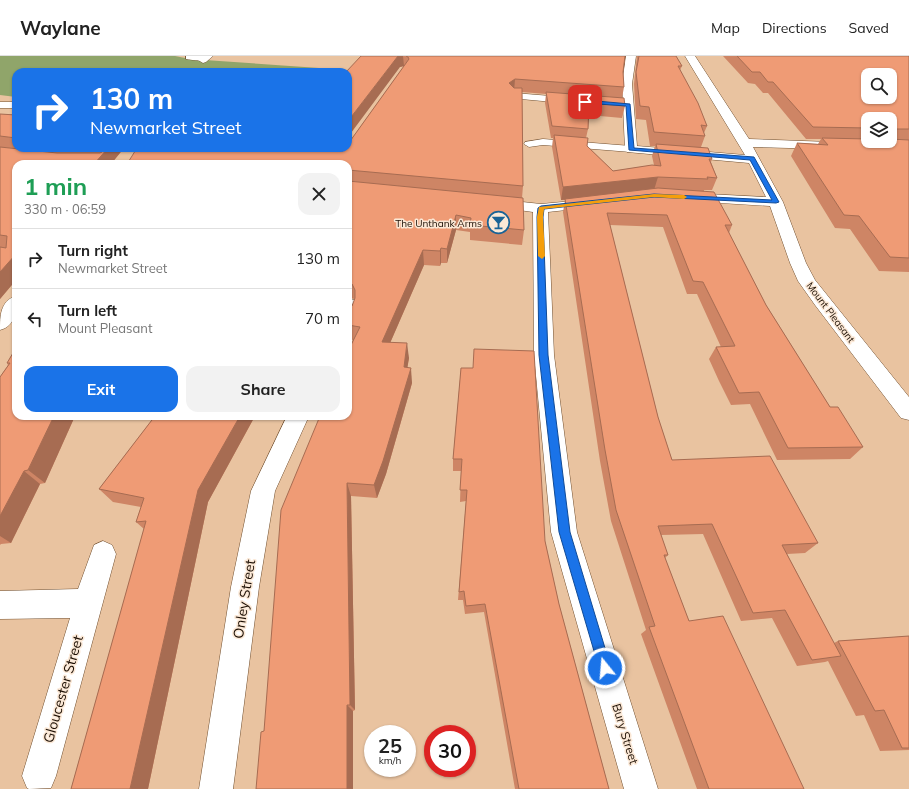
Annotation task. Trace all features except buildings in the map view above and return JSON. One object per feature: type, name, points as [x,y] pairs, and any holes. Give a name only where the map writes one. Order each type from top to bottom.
[{"type":"street","points":[[631,56],[624,105],[631,149],[752,159]]},
{"type":"street","name":"Mount Pleasant","points":[[690,56],[745,144],[776,202],[798,263],[807,281],[821,302],[909,412]]},
{"type":"street","points":[[514,96],[582,101]]},
{"type":"street","points":[[745,144],[839,145]]},
{"type":"street","points":[[677,197],[776,202]]},
{"type":"street","points":[[479,202],[541,208],[610,201]]},
{"type":"street","name":"Bury Street","points":[[541,208],[544,355],[564,532],[641,789]]},
{"type":"street","points":[[0,324],[12,308]]},
{"type":"street","name":"Onley Street","points":[[216,789],[245,587],[263,490],[296,420]]},
{"type":"street","name":"Gloucester Street","points":[[39,776],[103,554]]},
{"type":"street","points":[[0,605],[88,603]]},
{"type":"lane","points":[[189,57],[206,58]]},
{"type":"lane","points":[[0,105],[12,105]]},
{"type":"lane","points":[[529,144],[543,142],[631,149]]},
{"type":"green space","points":[[0,56],[175,56],[190,59],[319,68],[12,68],[12,96],[0,95]]},
{"type":"slow traffic","points":[[542,256],[541,208],[581,205],[654,196],[684,197]]},
{"type":"place","name":"The Unthank Arms","points":[[498,223]]},
{"type":"route","points":[[585,102],[628,105],[631,149],[752,159],[776,202],[654,196],[581,205],[541,208],[544,355],[564,532],[605,668]]}]
